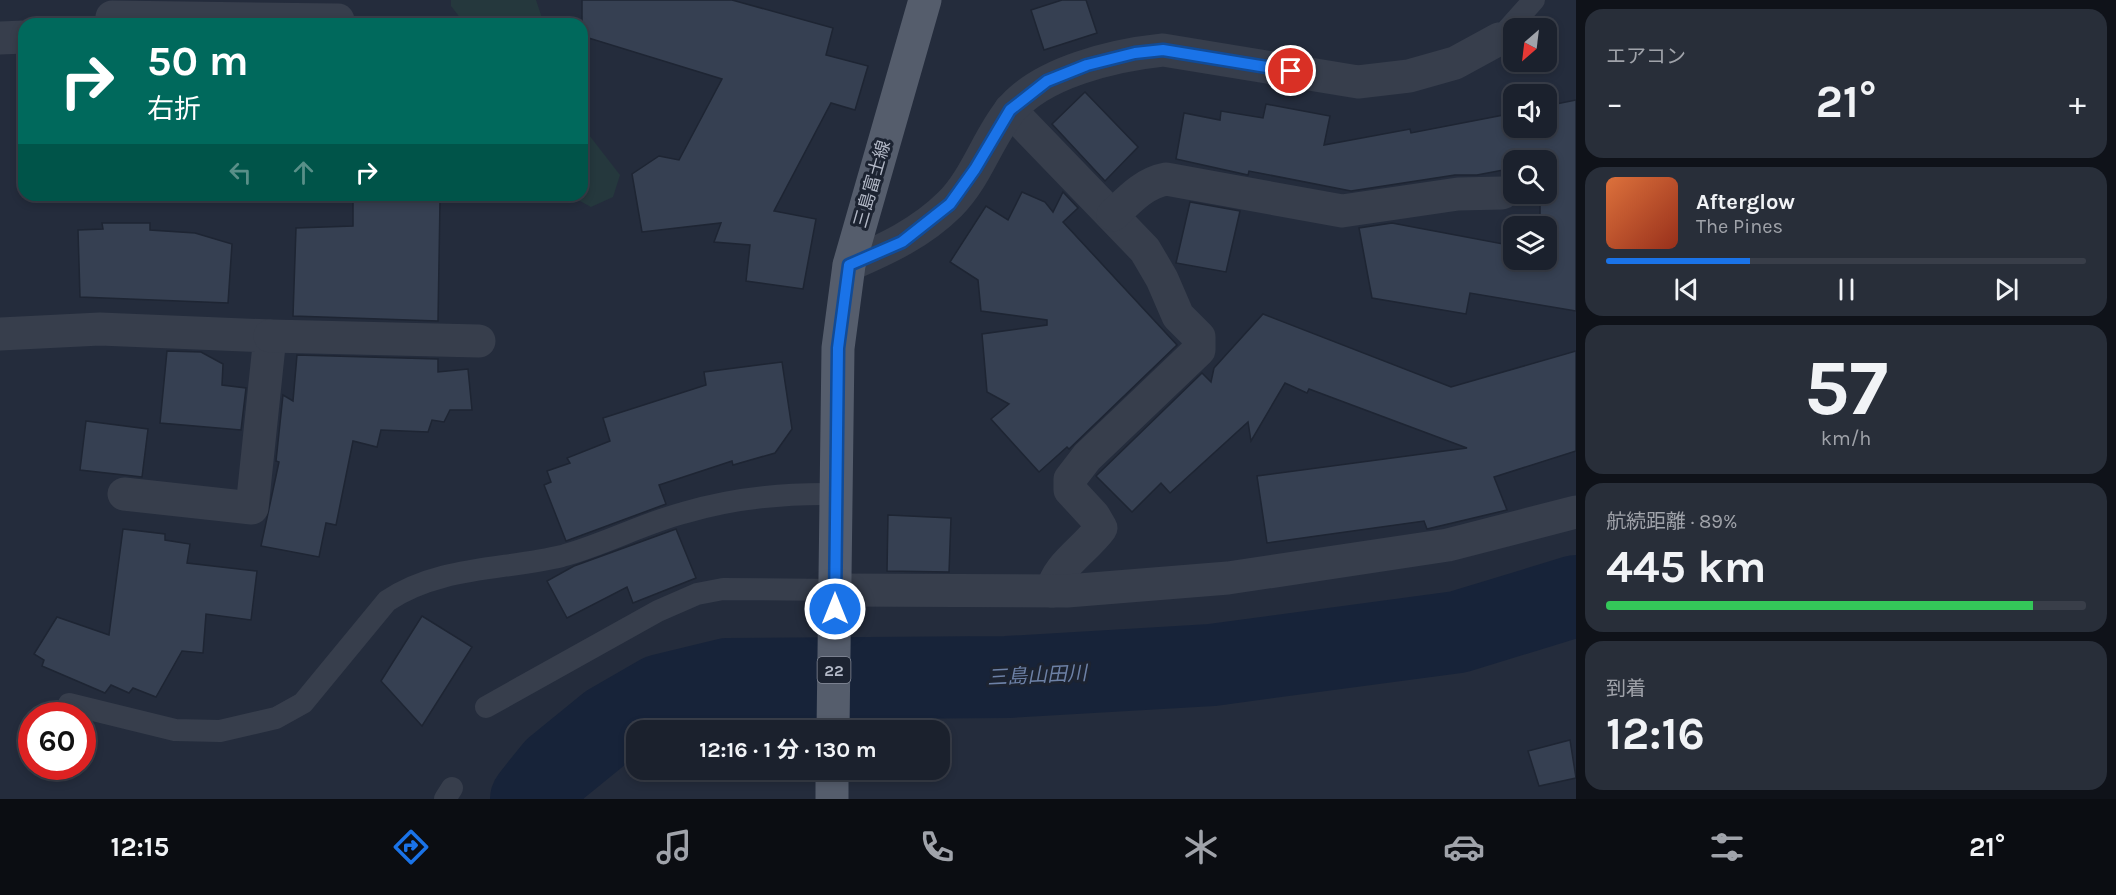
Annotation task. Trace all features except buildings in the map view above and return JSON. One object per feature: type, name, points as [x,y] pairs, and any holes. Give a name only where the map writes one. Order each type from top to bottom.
[{"type":"main road","name":"三島富士線","points":[[833,720],[838,348],[849,265],[926,0]]},
{"type":"main road","points":[[832,780],[832,799]]},
{"type":"street","points":[[112,14],[338,15]]},
{"type":"street","points":[[0,38],[18,37]]},
{"type":"street","points":[[849,265],[902,242],[950,204],[975,169],[1010,110],[1047,81],[1087,65],[1135,53],[1163,50],[1358,82],[1409,76],[1455,63],[1499,39]]},
{"type":"street","points":[[1010,110],[1145,250],[1162,279],[1178,316],[1199,338],[1199,350],[1087,457],[1070,479],[1070,490],[1094,516],[1101,528],[1090,543],[1062,569],[1055,579],[1052,591]]},
{"type":"street","points":[[1113,215],[1143,188],[1155,181],[1166,179],[1342,211],[1458,194],[1502,193]]},
{"type":"street","points":[[0,334],[100,329],[479,341]]},
{"type":"street","points":[[124,494],[252,508],[270,336]]},
{"type":"street","points":[[835,599],[1052,591],[1227,578],[1448,545],[1576,512]]},
{"type":"lane","points":[[1499,39],[1534,0]]},
{"type":"lane","points":[[96,711],[175,730],[220,731],[276,718],[303,703],[372,618],[387,601],[399,593],[445,576],[484,567],[526,564],[565,555],[681,513],[730,500],[793,494],[836,494]]},
{"type":"lane","points":[[486,707],[658,611],[697,594],[723,589],[835,599]]},
{"type":"green space","points":[[451,0],[536,0],[542,18],[460,18],[451,6]]},
{"type":"green space","points":[[588,134],[620,175],[613,197],[591,207],[580,201],[588,201]]},
{"type":"waterway","name":"三島山田川","points":[[531,799],[555,769],[609,725],[661,695],[727,679],[1007,677],[1212,665],[1458,632],[1576,596]]},
{"type":"route","points":[[835,609],[838,348],[849,265],[902,242],[950,204],[975,169],[1010,110],[1047,81],[1087,65],[1135,53],[1163,50],[1291,71]]}]
